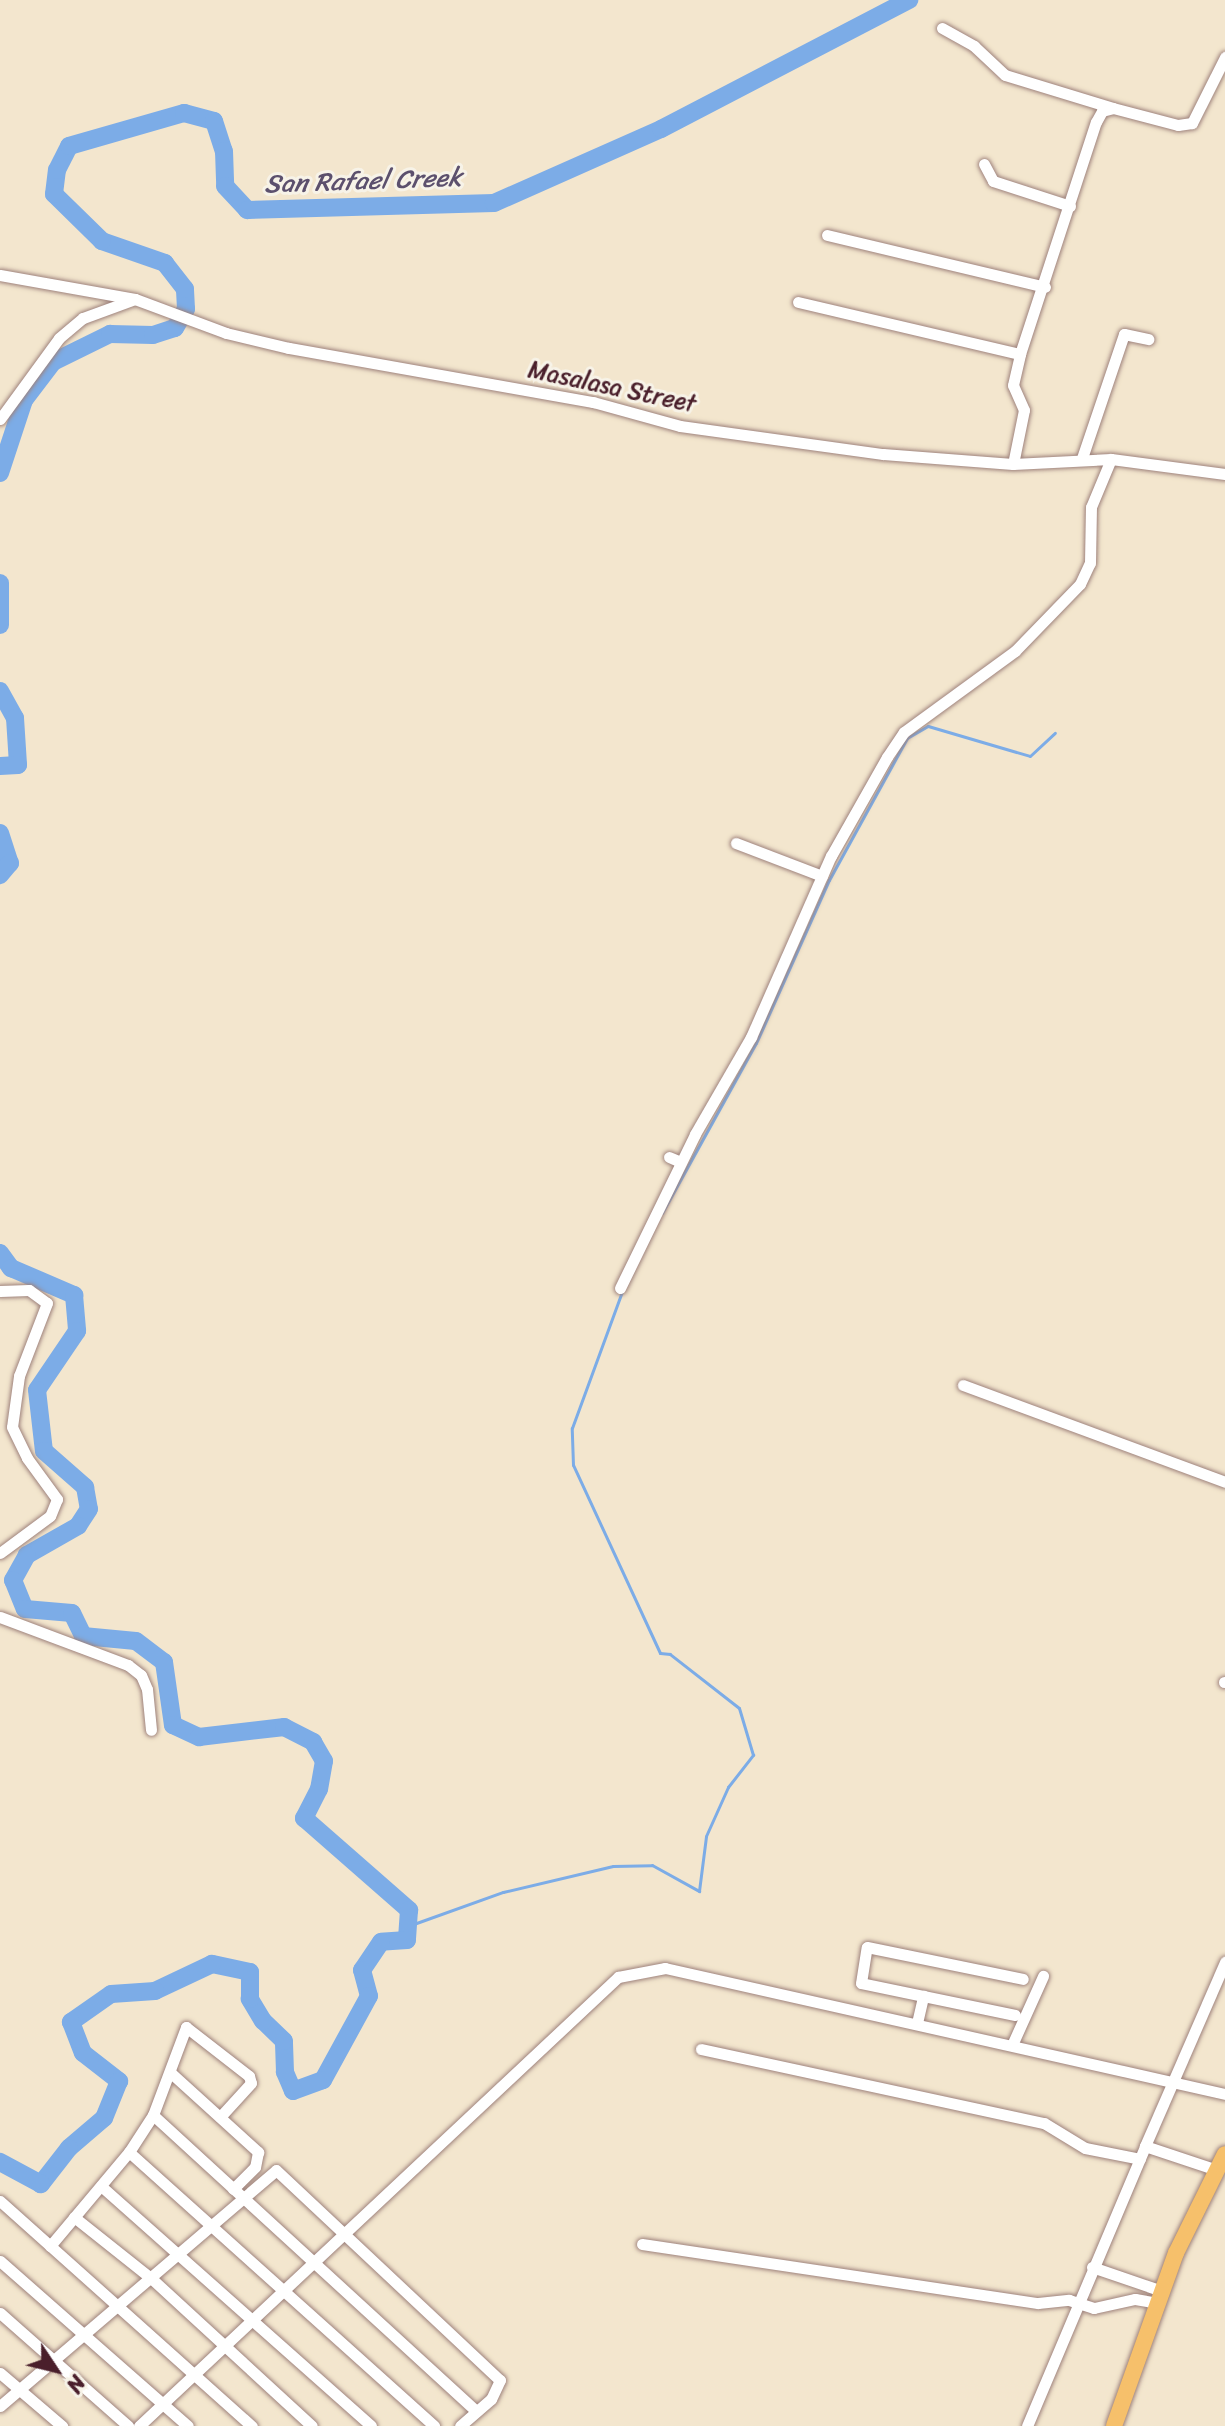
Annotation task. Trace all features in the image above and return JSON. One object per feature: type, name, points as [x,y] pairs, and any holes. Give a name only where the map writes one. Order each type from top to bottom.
[{"type":"highway","points":[[1114,2426],[1160,2297],[1225,2154]]},
{"type":"street","points":[[942,28],[974,46],[1005,75],[1178,125],[1192,123],[1225,57]]},
{"type":"street","points":[[1013,464],[1024,410],[1013,385],[1020,354],[1045,287],[1096,122],[1102,111],[1113,108]]},
{"type":"street","points":[[984,164],[993,181],[1070,206]]},
{"type":"street","points":[[827,235],[1045,287]]},
{"type":"street","name":"Masalasa Street","points":[[0,275],[135,299],[190,320],[289,348],[593,402],[680,426],[883,454],[1013,464],[1082,458],[1111,459],[1225,474]]},
{"type":"street","points":[[0,419],[59,338],[83,318],[135,299]]},
{"type":"street","points":[[798,302],[1020,354]]},
{"type":"street","points":[[1082,458],[1124,334],[1148,339]]},
{"type":"street","points":[[620,1288],[681,1162],[751,1037],[822,876],[904,732],[1015,651],[1080,584],[1090,563],[1091,507],[1111,459]]},
{"type":"street","points":[[736,843],[822,876]]},
{"type":"street","points":[[669,1157],[681,1162]]},
{"type":"street","points":[[0,1291],[29,1290],[47,1303],[19,1376],[12,1427],[27,1458],[57,1499],[50,1516],[0,1553]]},
{"type":"street","points":[[963,1385],[1225,1482]]},
{"type":"street","points":[[0,1617],[128,1665],[141,1675],[147,1689],[151,1730]]},
{"type":"street","points":[[1015,2015],[861,1983],[867,1947],[1023,1979]]},
{"type":"street","points":[[1027,2426],[1076,2302],[1225,1962]]},
{"type":"street","points":[[139,2426],[618,1977],[665,1968],[1225,2094]]},
{"type":"street","points":[[1012,2045],[1043,1976]]},
{"type":"street","points":[[917,2023],[923,1996]]},
{"type":"street","points":[[50,2246],[129,2152],[153,2115],[186,2027],[249,2076],[251,2083],[220,2117]]},
{"type":"street","points":[[701,2049],[1044,2123],[1085,2148],[1140,2159]]},
{"type":"street","points":[[171,2073],[220,2117],[260,2159],[233,2189]]},
{"type":"street","points":[[153,2115],[476,2411]]},
{"type":"street","points":[[1145,2146],[1217,2170]]},
{"type":"street","points":[[129,2152],[434,2426]]},
{"type":"street","points":[[0,2406],[119,2308],[276,2170],[500,2380],[460,2426]]},
{"type":"street","points":[[101,2186],[371,2426]]},
{"type":"street","points":[[0,2201],[252,2426]]},
{"type":"street","points":[[74,2217],[152,2279],[312,2426]]},
{"type":"street","points":[[642,2244],[1038,2303],[1076,2302],[1094,2308],[1160,2297]]},
{"type":"street","points":[[0,2261],[188,2426]]},
{"type":"street","points":[[1092,2267],[1160,2297]]},
{"type":"street","points":[[0,2313],[128,2426]]},
{"type":"street","points":[[0,2373],[62,2426]]},
{"type":"waterway","name":"San Rafael Creek","points":[[0,473],[24,400],[53,362],[110,334],[153,335],[175,328],[186,309],[185,289],[165,263],[102,241],[54,194],[57,170],[69,146],[184,113],[214,121],[224,151],[225,186],[247,210],[494,203],[661,129],[909,0]]},
{"type":"waterway","name":"San Rafael Creek","points":[[0,583],[0,625]]},
{"type":"waterway","name":"San Rafael Creek","points":[[0,691],[15,718],[18,765],[0,766]]},
{"type":"waterway","points":[[662,1213],[756,1043],[829,880],[907,738],[928,726],[1030,756],[1055,733]]},
{"type":"waterway","name":"San Rafael Creek","points":[[0,833],[10,863],[0,875]]},
{"type":"waterway","name":"San Rafael Creek","points":[[0,1253],[11,1268],[74,1295],[77,1331],[37,1390],[44,1451],[85,1487],[89,1509],[78,1526],[27,1555],[13,1580],[25,1609],[72,1613],[83,1636],[136,1641],[164,1662],[173,1725],[199,1737],[284,1727],[313,1742],[324,1761],[319,1789],[304,1818],[409,1910],[407,1940],[381,1942],[362,1970],[369,1996],[323,2080],[293,2091],[285,2072],[284,2041],[263,2021],[250,1999],[250,1972],[212,1964],[155,1991],[111,1994],[71,2022],[83,2053],[119,2081],[104,2118],[69,2148],[41,2184],[0,2162]]},
{"type":"waterway","points":[[408,1926],[503,1892],[613,1866],[652,1865],[699,1891],[706,1836],[728,1787],[753,1755],[739,1708],[670,1654],[660,1653],[573,1465],[572,1428],[622,1291]]}]
